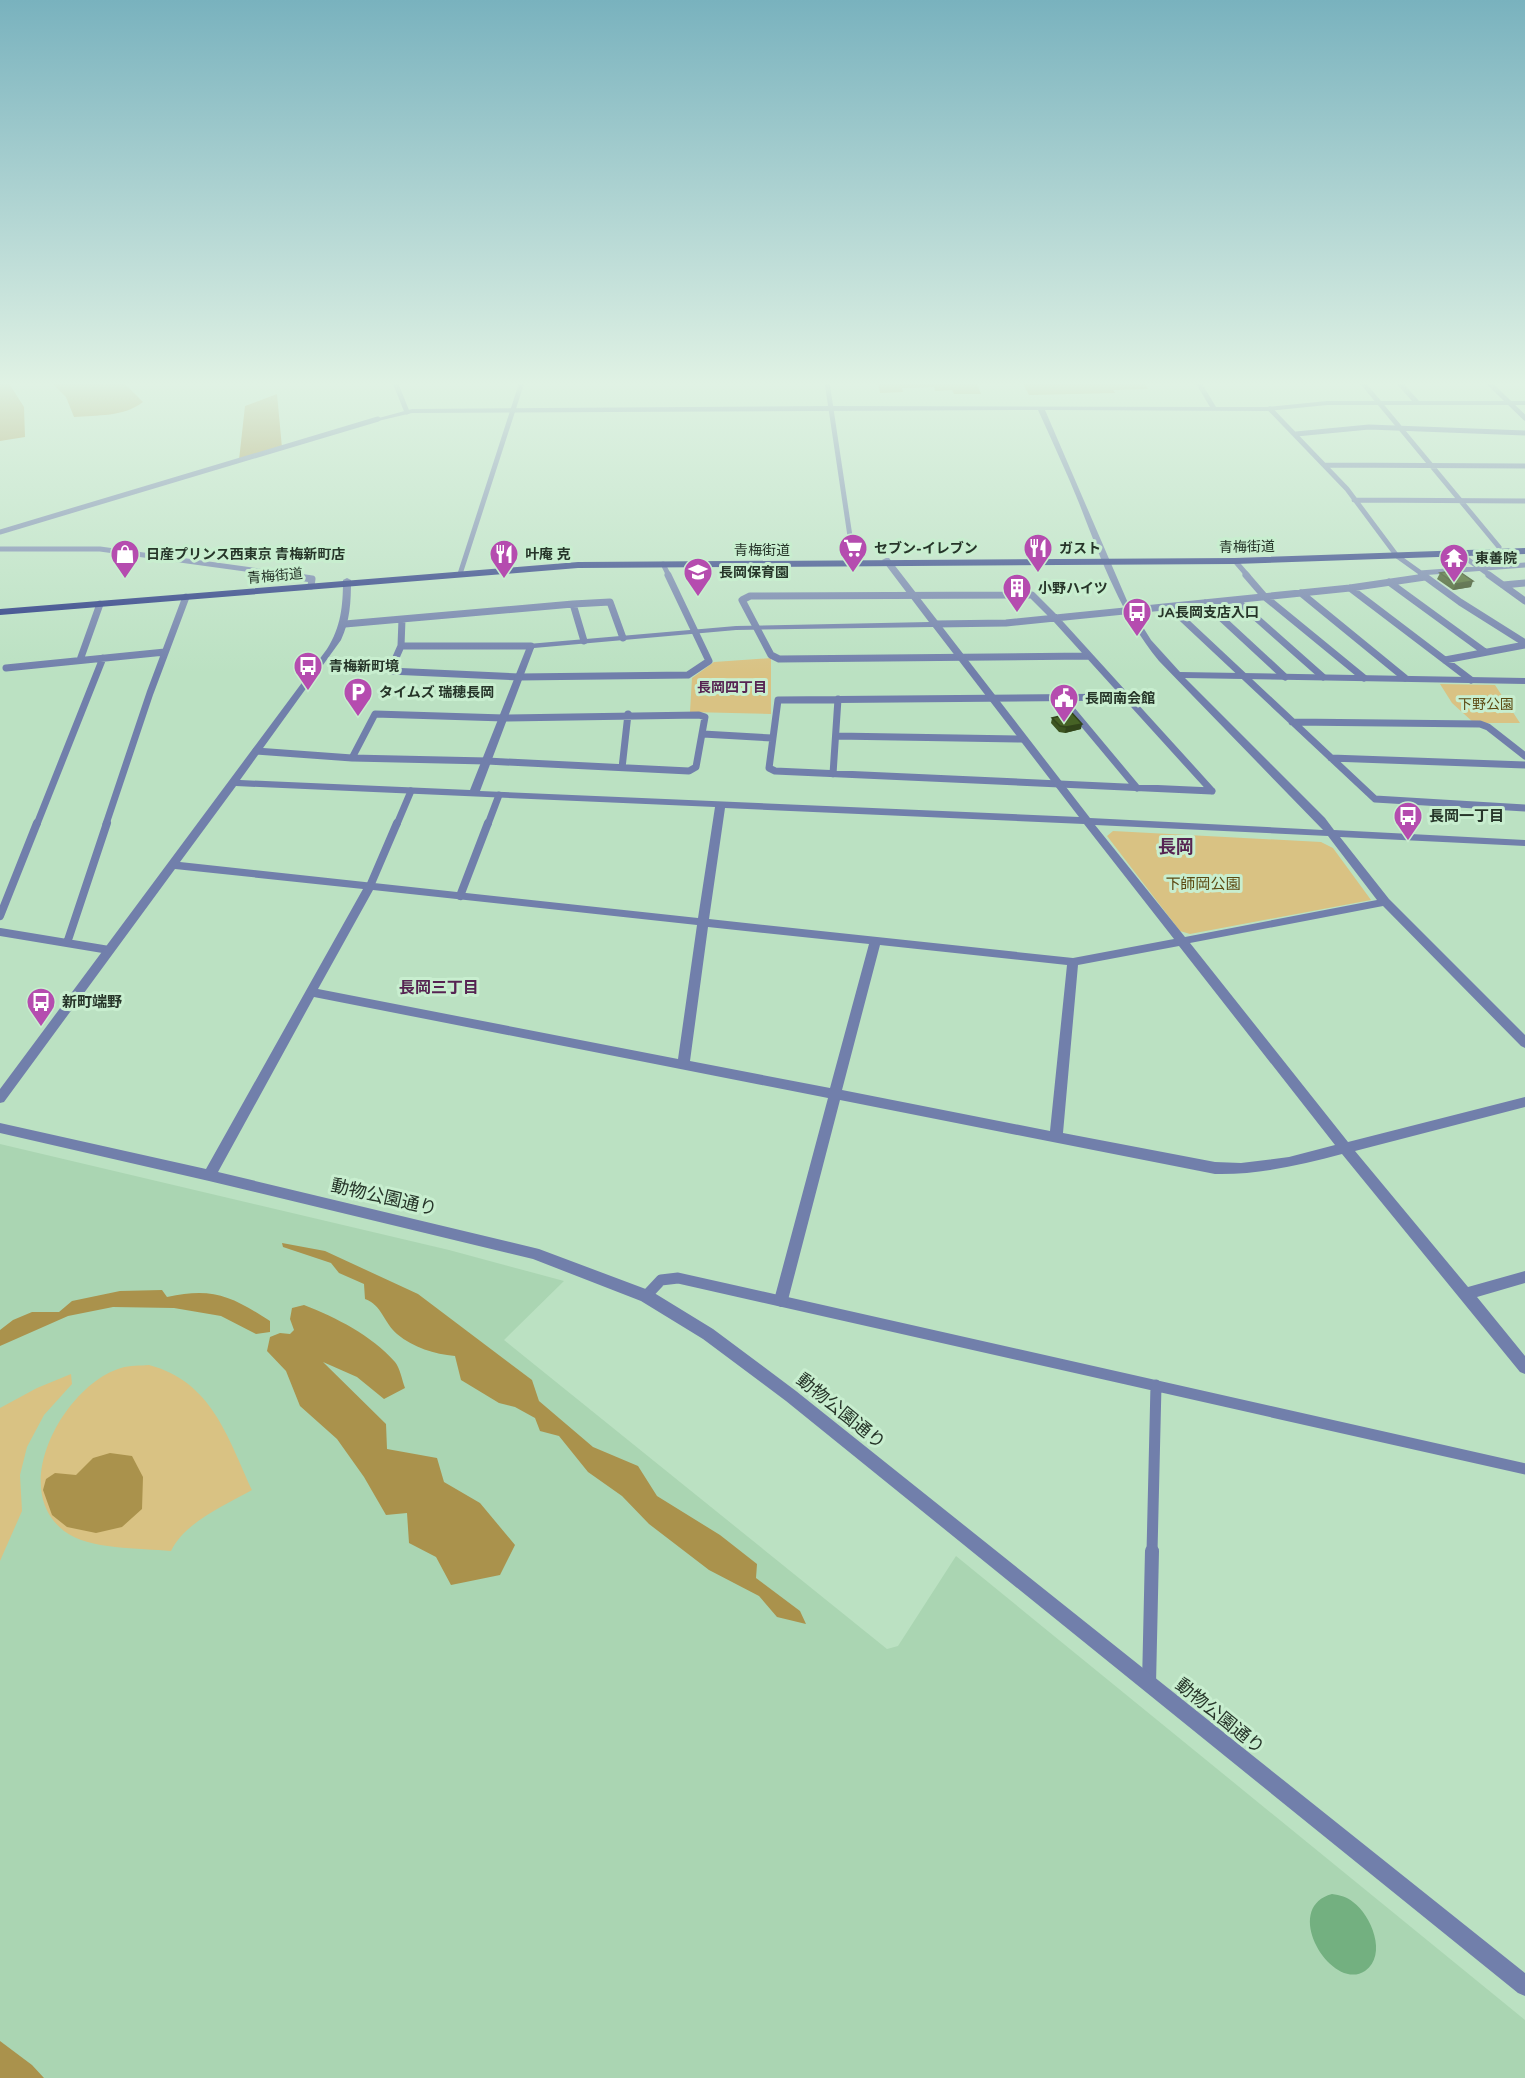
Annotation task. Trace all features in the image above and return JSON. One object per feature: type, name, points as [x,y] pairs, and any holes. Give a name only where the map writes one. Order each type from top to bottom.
[{"type":"main road","name":"青梅街道","points":[[461,572],[578,565],[887,561],[1235,561],[1525,546]]},
{"type":"main road","name":"青梅街道","points":[[1104,560],[1525,551]]},
{"type":"main road","name":"青梅街道","points":[[0,610],[577,562],[854,562]]},
{"type":"main road","name":"青梅街道","points":[[0,610],[186,597],[311,584]]},
{"type":"street","points":[[0,532],[177,479]]},
{"type":"street","points":[[461,572],[490,479]]},
{"type":"street","points":[[842,479],[854,562]]},
{"type":"street","points":[[1070,479],[1127,611],[1152,648],[1332,832],[1385,902],[1525,1044]]},
{"type":"street","points":[[1336,479],[1396,554],[1525,644]]},
{"type":"street","points":[[1442,479],[1499,547]]},
{"type":"street","points":[[1354,500],[1525,501]]},
{"type":"street","points":[[0,549],[100,549],[309,578],[312,579],[311,584]]},
{"type":"street","points":[[1514,551],[1525,563]]},
{"type":"street","points":[[1460,554],[1525,600]]},
{"type":"street","points":[[887,561],[1058,784],[1346,1149],[1525,1367]]},
{"type":"street","points":[[1235,561],[1265,597],[1364,678]]},
{"type":"street","points":[[402,646],[531,646],[757,627],[1006,623],[1350,588],[1479,567],[1525,563]]},
{"type":"street","points":[[402,619],[402,646],[390,671],[519,677],[688,675],[709,661],[663,564]]},
{"type":"street","points":[[0,1098],[331,650],[345,624],[348,607],[347,581]]},
{"type":"street","points":[[1389,582],[1485,652]]},
{"type":"street","points":[[1503,585],[1525,583]]},
{"type":"street","points":[[1350,588],[1471,680]]},
{"type":"street","points":[[1301,593],[1406,678]]},
{"type":"street","points":[[1089,656],[779,659],[771,655],[742,600],[745,597],[1028,594],[1055,618],[1212,791],[771,770],[769,768],[778,700],[1126,697]]},
{"type":"street","points":[[67,943],[165,652],[186,597]]},
{"type":"street","points":[[345,624],[605,600],[610,602],[623,638]]},
{"type":"street","points":[[1236,600],[1323,677]]},
{"type":"street","points":[[1205,603],[1285,677]]},
{"type":"street","points":[[80,660],[100,604]]},
{"type":"street","points":[[573,604],[584,641]]},
{"type":"street","points":[[1170,607],[1375,799],[1525,808]]},
{"type":"street","points":[[1445,660],[1525,644]]},
{"type":"street","points":[[474,794],[531,646]]},
{"type":"street","points":[[6,668],[165,652]]},
{"type":"street","points":[[0,916],[103,658]]},
{"type":"street","points":[[1178,675],[1525,681]]},
{"type":"street","points":[[1061,698],[1137,788]]},
{"type":"street","points":[[833,774],[838,699]]},
{"type":"street","points":[[256,751],[352,758],[487,760],[694,770],[705,717],[628,714],[504,718],[375,714],[352,758]]},
{"type":"street","points":[[622,768],[628,714]]},
{"type":"street","points":[[1292,722],[1480,724],[1488,727],[1525,756]]},
{"type":"street","points":[[703,734],[772,738]]},
{"type":"street","points":[[836,736],[1023,739]]},
{"type":"street","points":[[1331,758],[1525,765]]},
{"type":"street","points":[[234,783],[1332,832],[1525,843]]},
{"type":"street","points":[[209,1175],[370,886],[411,791]]},
{"type":"street","points":[[460,896],[499,795]]},
{"type":"street","points":[[683,1065],[720,805]]},
{"type":"street","points":[[172,865],[1073,962],[1385,902]]},
{"type":"street","points":[[0,932],[109,950]]},
{"type":"street","points":[[781,1300],[875,941]]},
{"type":"street","points":[[1056,1137],[1073,962]]},
{"type":"street","points":[[311,992],[1188,1164],[1241,1169],[1289,1162],[1346,1149],[1525,1102]]},
{"type":"street","name":"動物公園通り","points":[[0,1128],[209,1175],[534,1253],[646,1296],[708,1334],[791,1396],[1525,1986]]},
{"type":"street","points":[[1466,1294],[1525,1277]]},
{"type":"street","points":[[646,1296],[661,1280],[678,1278],[1525,1469]]},
{"type":"street","points":[[1149,1684],[1156,1384]]},
{"type":"shaded area","points":[[0,1144],[449,1250],[564,1281],[504,1340],[887,1649],[898,1646],[956,1556],[1525,2020],[1525,2078],[0,2078]]},
{"type":"shaded area","points":[[282,1243],[325,1251],[418,1294],[532,1380],[539,1401],[593,1447],[638,1466],[657,1496],[720,1535],[757,1564],[756,1578],[800,1611],[806,1624],[777,1617],[759,1596],[709,1570],[649,1524],[622,1496],[588,1472],[559,1436],[540,1431],[535,1418],[515,1407],[499,1403],[461,1380],[455,1356],[424,1350],[397,1334],[375,1305],[365,1299],[364,1284],[339,1273],[331,1263],[283,1247]]},
{"type":"shaded area","points":[[162,1290],[167,1297],[197,1293],[232,1300],[270,1321],[270,1332],[256,1334],[221,1316],[174,1308],[113,1307],[68,1316],[0,1346],[0,1330],[13,1320],[32,1312],[59,1312],[72,1301],[120,1291]]},
{"type":"shaded area","points":[[304,1305],[353,1328],[386,1352],[395,1362],[405,1388],[384,1399],[357,1377],[323,1362],[386,1424],[387,1449],[437,1458],[444,1482],[480,1503],[515,1545],[500,1575],[451,1585],[436,1557],[409,1543],[407,1513],[386,1515],[364,1477],[337,1439],[300,1406],[286,1371],[267,1351],[270,1337],[280,1333],[290,1334],[294,1330],[290,1319],[292,1308]]},
{"type":"shaded area","points":[[110,1453],[132,1456],[143,1477],[142,1509],[122,1527],[96,1533],[67,1527],[52,1515],[43,1490],[46,1479],[55,1473],[76,1475],[93,1458]]},
{"type":"shaded area","points":[[1332,1894],[1353,1902],[1360,1908],[1371,1925],[1376,1946],[1375,1955],[1372,1964],[1365,1971],[1352,1975],[1339,1970],[1326,1960],[1317,1946],[1311,1930],[1311,1915],[1317,1902]]},
{"type":"shaded area","points":[[0,2041],[32,2065],[44,2078],[0,2078]]},
{"type":"green space","points":[[771,658],[771,714],[690,712],[692,678],[714,662]]},
{"type":"green space","name":"下野公園","points":[[1440,684],[1495,685],[1520,723],[1474,723],[1452,703]]},
{"type":"green space","name":"下師岡公園","points":[[1113,831],[1321,842],[1333,848],[1371,900],[1190,934],[1180,931],[1107,836]]},
{"type":"green space","points":[[149,1365],[170,1373],[188,1384],[203,1398],[225,1431],[252,1490],[196,1523],[186,1531],[171,1551],[115,1547],[87,1542],[64,1531],[48,1512],[41,1489],[42,1464],[50,1439],[64,1415],[81,1394],[100,1378],[124,1367]]},
{"type":"green space","points":[[71,1374],[72,1384],[44,1415],[27,1447],[20,1475],[22,1511],[0,1561],[0,1408],[37,1388]]},
{"type":"building","points":[[1457,570],[1473,581],[1456,584],[1440,573]]},
{"type":"building","points":[[1072,713],[1082,724],[1060,726],[1052,718]]},
{"type":"place","name":"セブン-イレブン","points":[[853,574]]},
{"type":"place","name":"ガスト","points":[[1038,574]]},
{"type":"place","name":"日産プリンス西東京 青梅新町店","points":[[125,580]]},
{"type":"place","name":"叶庵 克","points":[[504,580]]},
{"type":"place","name":"東善院","points":[[1454,584]]},
{"type":"place","name":"長岡保育園","points":[[698,598]]},
{"type":"place","name":"小野ハイツ","points":[[1017,614]]},
{"type":"place","name":"JA長岡支店入口","points":[[1137,638]]},
{"type":"place","name":"青梅新町境","points":[[308,692]]},
{"type":"place","name":"タイムズ 瑞穂長岡","points":[[358,718]]},
{"type":"place","name":"長岡南会館","points":[[1064,724]]},
{"type":"place","name":"長岡一丁目","points":[[1408,842]]},
{"type":"place","name":"新町端野","points":[[41,1028]]},
{"type":"district","name":"長岡四丁目","points":[[732,687]]},
{"type":"district","name":"長岡","points":[[1176,847]]},
{"type":"district","name":"長岡三丁目","points":[[439,988]]}]
